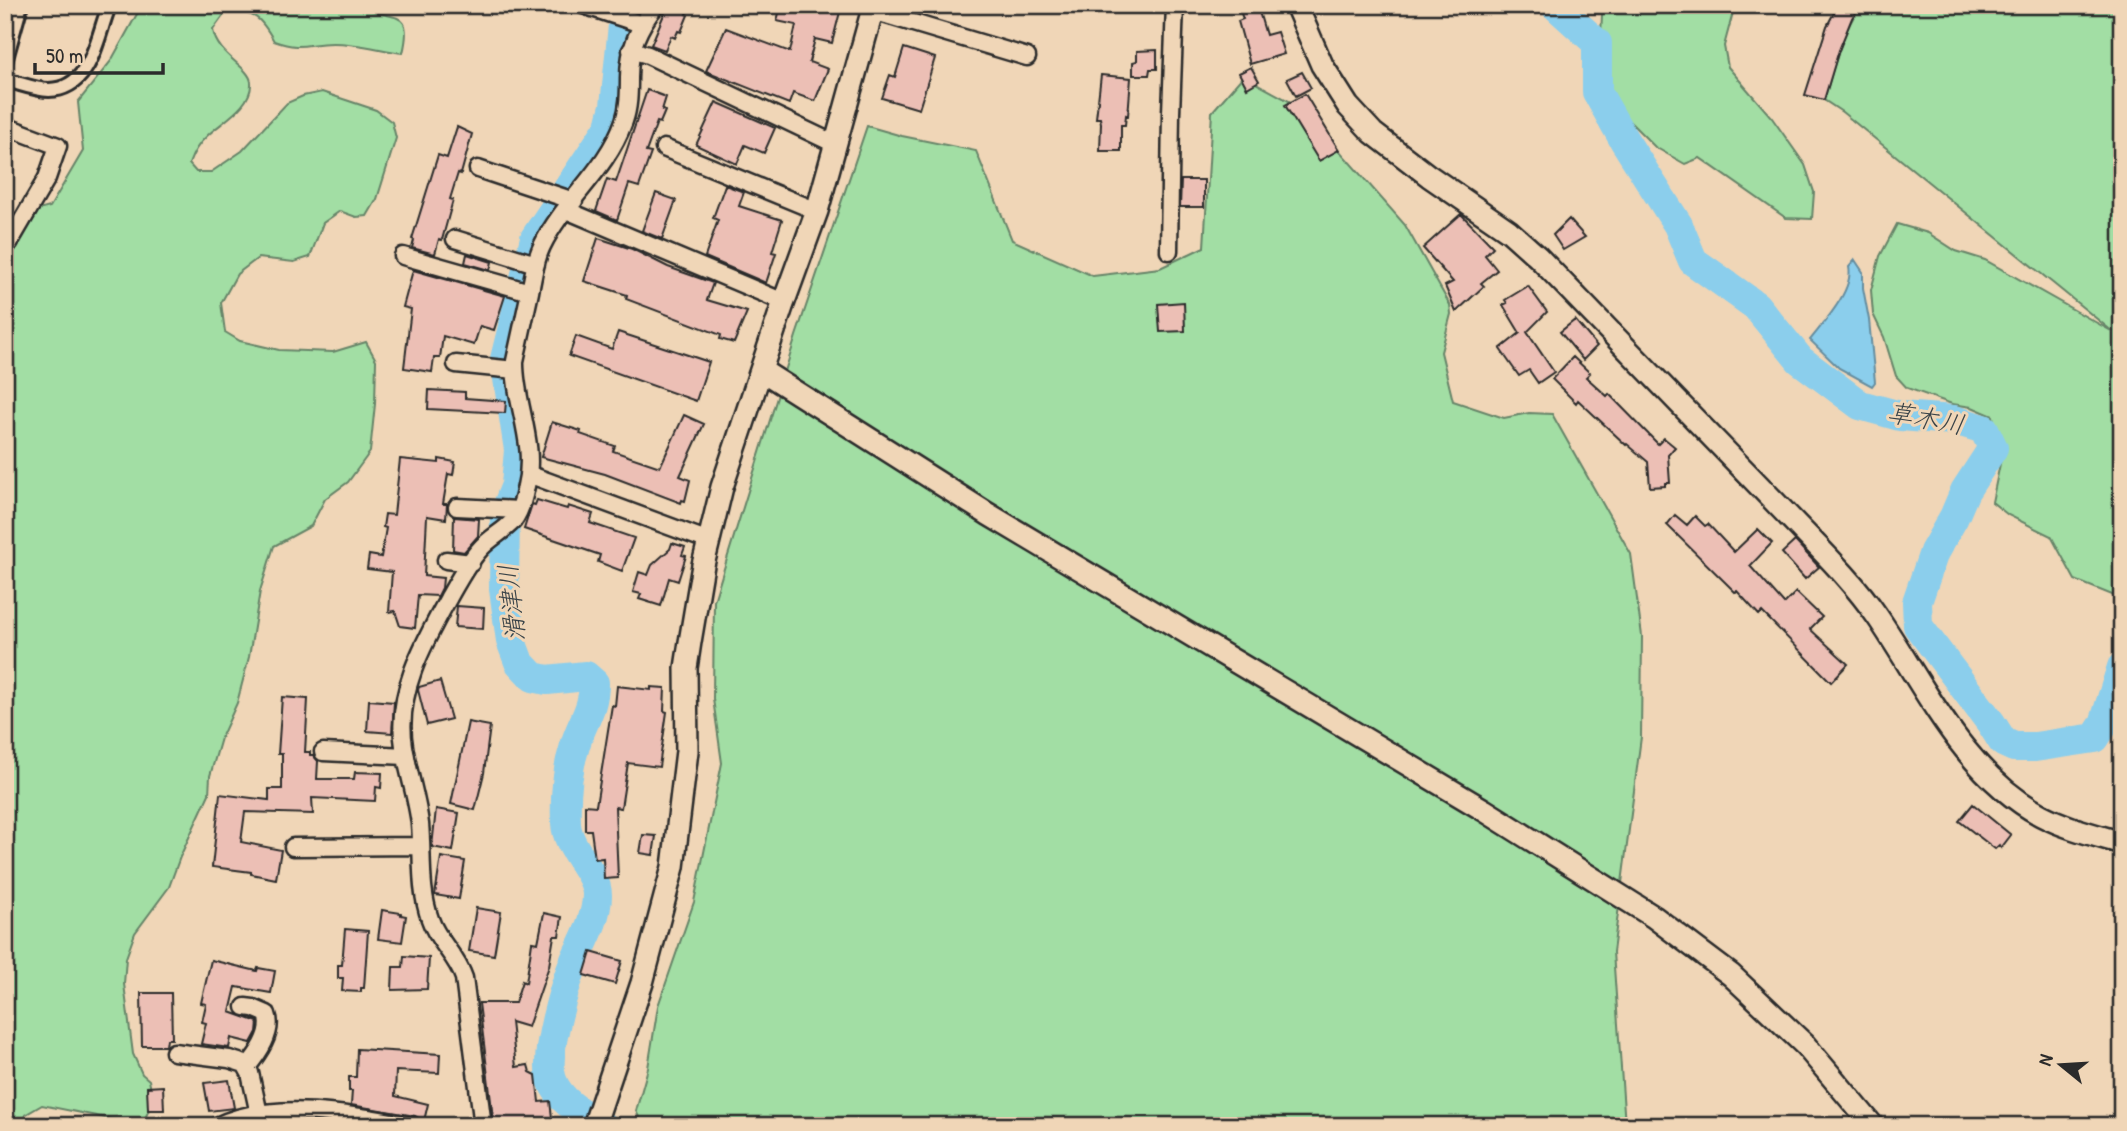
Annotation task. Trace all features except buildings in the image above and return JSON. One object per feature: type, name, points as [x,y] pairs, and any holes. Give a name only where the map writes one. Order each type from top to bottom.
[{"type":"street","points":[[5,62],[21,5]]},
{"type":"street","points":[[583,5],[641,24]]},
{"type":"street","points":[[483,1126],[464,978],[460,966],[439,940],[430,920],[424,893],[419,816],[406,756],[403,716],[412,672],[449,597],[480,550],[513,521],[519,510],[527,484],[527,436],[515,370],[536,264],[541,248],[601,167],[626,118],[631,50],[641,24],[656,5]]},
{"type":"street","points":[[1169,251],[1175,5]]},
{"type":"street","points":[[1296,5],[1322,65],[1348,106],[1386,145],[1509,230],[1538,257],[1809,537],[1876,614],[1967,752],[2001,785],[2040,815],[2122,843]]},
{"type":"street","points":[[5,80],[47,90],[77,81],[89,64],[109,7]]},
{"type":"street","points":[[594,1126],[642,983],[673,867],[687,751],[686,668],[697,593],[722,487],[817,211],[874,8],[1027,57]]},
{"type":"street","points":[[631,50],[648,55],[835,144]]},
{"type":"street","points":[[5,242],[9,243],[47,178],[58,146],[6,128]]},
{"type":"street","points":[[664,149],[817,211]]},
{"type":"street","points":[[478,169],[570,206],[784,302]]},
{"type":"street","points":[[455,239],[536,264]]},
{"type":"street","points":[[404,256],[530,292]]},
{"type":"street","points":[[456,364],[515,370]]},
{"type":"street","points":[[761,370],[988,514],[1484,810],[1654,917],[1731,975],[1805,1045],[1873,1126]]},
{"type":"street","points":[[528,474],[709,541]]},
{"type":"street","points":[[457,507],[519,510]]},
{"type":"street","points":[[446,560],[471,563]]},
{"type":"street","points":[[323,752],[406,756]]},
{"type":"street","points":[[293,847],[421,846]]},
{"type":"street","points":[[245,1007],[267,1014],[270,1025],[258,1054],[247,1067]]},
{"type":"street","points":[[174,1052],[240,1061],[247,1067],[259,1114]]},
{"type":"street","points":[[217,1126],[259,1114],[314,1119],[369,1117],[413,1126]]},
{"type":"green space","points":[[147,5],[361,5],[402,21],[406,38],[403,53],[342,43],[298,46],[284,44],[274,41],[256,17],[226,12],[213,30],[220,47],[249,76],[250,91],[242,106],[201,142],[189,164],[196,172],[211,172],[242,151],[287,103],[322,92],[376,110],[392,122],[396,138],[377,199],[367,216],[356,217],[340,211],[323,223],[310,257],[294,262],[258,258],[237,274],[221,303],[225,332],[240,341],[279,350],[333,352],[366,342],[376,360],[370,452],[348,482],[325,499],[311,526],[274,546],[260,591],[249,657],[237,703],[221,738],[210,776],[209,794],[169,887],[135,933],[126,958],[124,984],[133,1054],[142,1074],[149,1080],[153,1101],[143,1123],[42,1105],[25,1115],[23,1126],[5,1126],[5,219],[50,207],[83,151],[78,102],[111,61],[137,14]]},
{"type":"green space","points":[[1606,5],[1735,5],[1724,46],[1728,67],[1772,118],[1805,165],[1814,192],[1812,219],[1786,218],[1700,158],[1685,164],[1655,147],[1605,97],[1600,57],[1602,15]]},
{"type":"green space","points":[[1861,5],[2122,5],[2122,599],[2075,580],[2051,536],[2008,515],[1992,502],[2001,459],[1993,416],[1907,388],[1896,376],[1884,337],[1873,314],[1871,290],[1880,256],[1897,224],[1928,233],[1956,251],[1985,260],[2113,332],[1824,100],[1843,39]]},
{"type":"green space","points":[[1243,76],[1302,108],[1405,225],[1450,305],[1451,314],[1441,352],[1453,401],[1504,418],[1529,413],[1552,414],[1631,554],[1642,636],[1641,737],[1613,952],[1625,1126],[643,1126],[636,1111],[648,1068],[658,1006],[694,902],[722,763],[713,699],[714,601],[796,336],[867,126],[976,151],[1012,240],[1093,276],[1160,268],[1204,247],[1212,112]]},
{"type":"water","points":[[1855,260],[1863,272],[1875,382],[1872,386],[1839,368],[1810,340],[1843,295],[1849,267]]},
{"type":"waterway","name":"滑津川","points":[[602,1126],[573,1107],[560,1094],[555,1088],[550,1069],[550,1054],[561,1002],[596,904],[596,886],[571,842],[566,823],[570,766],[592,702],[594,683],[586,676],[547,680],[533,677],[519,662],[511,641],[504,589],[505,513],[516,485],[519,450],[505,359],[535,238],[610,126],[615,106],[625,5]]},
{"type":"waterway","name":"草木川","points":[[1555,5],[1597,43],[1597,92],[1678,225],[1693,261],[1756,306],[1800,360],[1860,405],[1900,416],[1954,420],[1984,429],[1993,448],[1965,491],[1934,552],[1917,602],[1918,626],[2003,742],[2014,747],[2035,747],[2095,738],[2104,724],[2122,667]]}]
